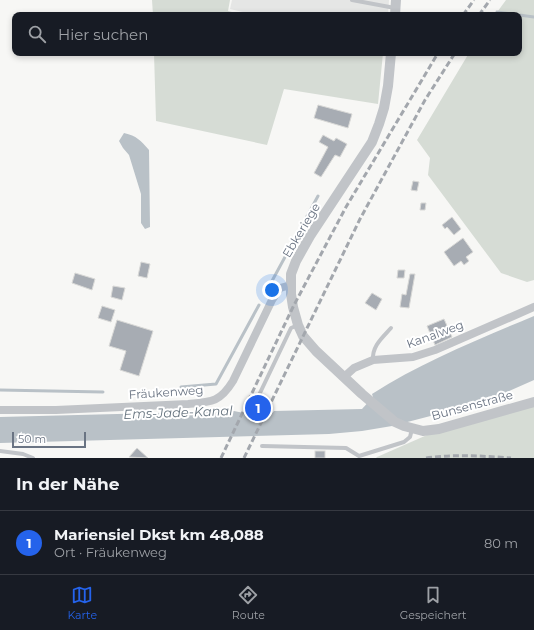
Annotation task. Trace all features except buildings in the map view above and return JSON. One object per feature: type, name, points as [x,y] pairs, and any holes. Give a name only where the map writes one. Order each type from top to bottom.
[{"type":"street","name":"Ebkeriege","points":[[391,56],[384,108],[372,142],[310,236],[296,261],[291,274],[291,285],[293,307],[303,336],[362,394],[395,422],[412,429]]},
{"type":"street","name":"Fräukenweg","points":[[0,410],[56,410],[188,404],[205,403],[218,399],[226,392],[234,380],[272,300],[280,288],[291,285]]},
{"type":"street","name":"Kanalweg","points":[[344,377],[354,368],[373,360],[413,356],[435,350],[534,307]]},
{"type":"street","name":"Bunsenstraße","points":[[412,429],[439,429],[534,402]]},
{"type":"lane","points":[[352,0],[395,8]]},
{"type":"lane","points":[[259,395],[291,328],[298,325]]},
{"type":"lane","points":[[373,360],[372,354],[375,346],[391,328]]},
{"type":"lane","points":[[262,446],[346,448],[359,456],[404,442],[410,437],[412,429]]},
{"type":"lane","points":[[0,451],[23,454],[32,458]]},
{"type":"shaded area","points":[[152,0],[230,0],[228,11],[232,12],[153,12]]},
{"type":"shaded area","points":[[232,0],[389,0],[388,12],[243,12],[230,9]]},
{"type":"shaded area","points":[[506,0],[534,0],[534,280],[527,282],[501,273],[428,175],[430,158],[417,140],[467,56],[522,56],[522,12],[497,12]]},
{"type":"shaded area","points":[[154,56],[383,56],[378,104],[284,89],[267,145],[156,121]]},
{"type":"shaded area","points":[[124,133],[138,139],[149,150],[150,227],[145,229],[141,223],[141,194],[129,155],[119,141]]},
{"type":"shaded area","points":[[534,316],[534,380],[486,401],[392,426],[329,434],[0,443],[0,417],[234,411],[268,418],[274,411],[362,409],[373,397],[372,394],[391,382],[431,361]]},
{"type":"shaded area","points":[[534,405],[534,458],[376,458],[427,435]]},
{"type":"waterway","points":[[522,15],[534,17]]},
{"type":"waterway","points":[[272,281],[318,196]]},
{"type":"waterway","points":[[266,293],[268,288]]},
{"type":"waterway","points":[[181,387],[216,384],[259,305]]},
{"type":"waterway","points":[[0,390],[103,392]]},
{"type":"railway","points":[[465,12],[474,0]]},
{"type":"railway","points":[[481,12],[490,0]]},
{"type":"railway","points":[[221,458],[293,307],[346,207],[436,56]]},
{"type":"railway","points":[[244,458],[360,219],[425,100],[453,56]]},
{"type":"railway","points":[[426,458],[458,456],[511,458]]},
{"type":"place","name":"Mariensiel Dkst km 48,088","points":[[258,408]]},
{"type":"water label","name":"Ems-Jade-Kanal","points":[[178,412]]}]
